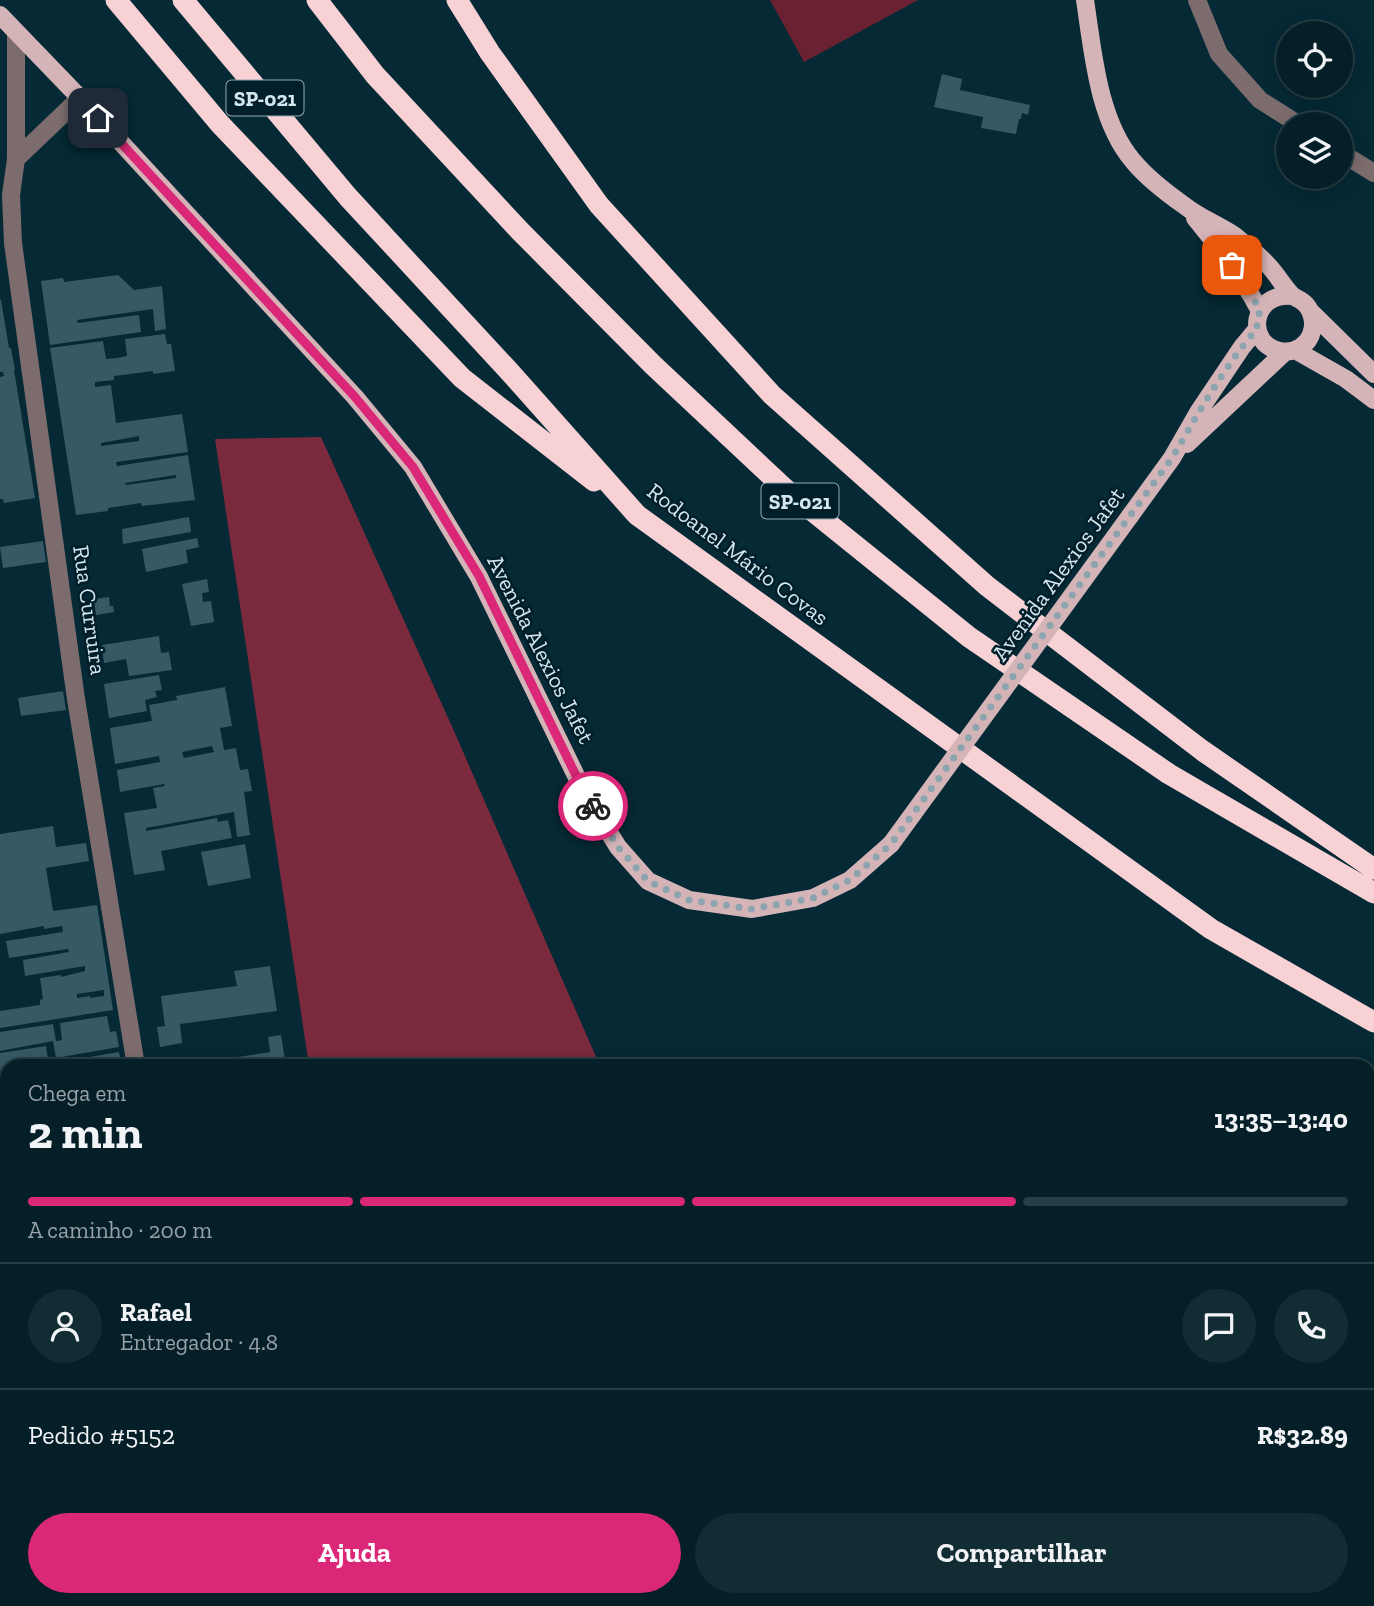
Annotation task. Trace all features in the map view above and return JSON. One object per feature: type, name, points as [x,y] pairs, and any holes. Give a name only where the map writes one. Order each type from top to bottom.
[{"type":"highway","points":[[116,0],[220,124],[461,378],[637,515]]},
{"type":"highway","name":"Rodoanel Mário Covas","points":[[183,0],[348,197],[637,515],[1211,929],[1374,1022]]},
{"type":"highway","name":"SP-021","points":[[317,0],[375,75],[520,231],[653,365],[784,488],[969,637],[1169,774],[1374,893]]},
{"type":"highway","points":[[457,0],[490,53],[599,205],[772,395],[986,586],[1203,751],[1374,869]]},
{"type":"main road","points":[[1085,0],[1100,92],[1114,133],[1133,161],[1186,207],[1213,239],[1248,287],[1260,311]]},
{"type":"main road","name":"Avenida Alexios Jafet","points":[[0,15],[355,397],[413,467],[479,576],[584,792],[618,847],[648,881],[689,900],[752,909],[813,898],[850,880],[891,844],[1172,458],[1220,379],[1257,329]]},
{"type":"main road","points":[[1186,207],[1234,236],[1268,264],[1292,296]]},
{"type":"main road","points":[[1374,373],[1303,302],[1292,296],[1273,298],[1260,311],[1257,329],[1268,346],[1276,350],[1290,351],[1346,379],[1374,400]]},
{"type":"main road","points":[[1290,351],[1303,346],[1309,339],[1313,321],[1311,312]]},
{"type":"main road","name":"Avenida Alexios Jafet","points":[[1172,458],[1256,377],[1290,351]]},
{"type":"street","points":[[1197,0],[1219,54],[1260,100],[1279,112]]},
{"type":"street","name":"Rua Curruira","points":[[16,32],[16,159],[12,195],[15,254],[76,699],[135,1059]]},
{"type":"street","points":[[16,159],[80,99]]},
{"type":"street","points":[[1353,160],[1374,173]]},
{"type":"shaded area","points":[[770,0],[918,0],[804,62]]},
{"type":"shaded area","points":[[321,437],[454,731],[597,1059],[308,1059],[215,439]]},
{"type":"building","points":[[942,74],[962,79],[960,90],[1030,105],[1028,115],[1022,113],[1016,134],[981,128],[983,117],[934,107]]},
{"type":"building","points":[[118,275],[134,290],[162,286],[166,329],[155,331],[153,309],[77,320],[78,323],[139,315],[141,332],[50,345],[41,281],[63,278],[64,282]]},
{"type":"building","points":[[0,300],[15,370],[35,498],[4,503],[3,499],[0,499],[0,377],[4,376],[3,372],[0,372]]},
{"type":"building","points":[[165,334],[167,344],[171,344],[175,371],[114,376],[114,380],[95,382],[95,387],[111,385],[116,423],[182,414],[188,452],[116,462],[117,466],[188,455],[195,500],[142,506],[141,503],[76,515],[50,348],[103,341],[106,359],[117,358],[127,356],[125,339]],"holes":[[[139,436],[139,441],[101,446],[101,443]],[[176,475],[176,478],[125,483]]]},
{"type":"building","points":[[189,517],[191,532],[123,544],[122,529]]},
{"type":"building","points":[[197,538],[199,547],[186,550],[188,563],[146,572],[142,549]]},
{"type":"building","points":[[43,541],[46,562],[3,568],[0,547]]},
{"type":"building","points":[[207,579],[209,592],[202,593],[203,602],[211,601],[214,622],[191,626],[182,584]]},
{"type":"building","points":[[109,597],[114,612],[96,615],[94,599]]},
{"type":"building","points":[[159,636],[161,653],[169,652],[172,670],[129,676],[126,659],[104,663],[102,645]]},
{"type":"building","points":[[159,675],[162,690],[155,691],[157,697],[145,700],[147,711],[109,718],[104,684]]},
{"type":"building","points":[[225,687],[232,726],[220,728],[224,750],[236,748],[240,770],[248,769],[252,791],[244,792],[250,835],[237,837],[234,812],[146,828],[146,831],[217,818],[218,822],[228,820],[232,838],[161,851],[165,870],[134,875],[124,813],[157,808],[153,788],[165,786],[164,784],[120,792],[117,770],[160,762],[159,756],[115,764],[110,728],[152,721],[149,705],[177,700],[176,696]],"holes":[[[212,746],[214,752],[184,758],[182,752]]]},
{"type":"building","points":[[63,691],[66,710],[21,716],[18,698]]},
{"type":"building","points":[[53,826],[56,847],[86,843],[89,861],[46,868],[53,911],[97,905],[113,1010],[0,1028],[0,1011],[40,1005],[40,1000],[43,999],[40,978],[61,977],[85,971],[85,966],[25,976],[23,960],[69,952],[68,949],[9,958],[6,941],[63,932],[62,926],[44,929],[44,926],[0,934],[0,834]],"holes":[[[104,990],[104,996],[90,996],[77,998],[77,994]]]},
{"type":"building","points":[[245,844],[251,878],[208,886],[201,852]]},
{"type":"building","points":[[270,966],[277,1011],[180,1024],[182,1043],[160,1047],[157,1027],[165,1026],[161,996],[237,986],[234,971]]},
{"type":"building","points":[[107,1016],[110,1032],[116,1031],[119,1047],[56,1058],[53,1041],[0,1051],[0,1032],[53,1024],[58,1041],[62,1040],[60,1023]]},
{"type":"building","points":[[281,1035],[285,1059],[225,1059],[270,1052],[268,1037]]},
{"type":"building","points":[[46,1046],[48,1059],[0,1059],[0,1053]]},
{"type":"building","points":[[119,1052],[120,1059],[78,1059]]},
{"type":"way so far","points":[[593,806],[618,847],[648,881],[689,900],[752,909],[813,898],[850,880],[891,844],[1172,458],[1199,411],[1257,329],[1260,311],[1248,287],[1232,265]]},
{"type":"route","points":[[98,118],[355,397],[413,467],[479,576],[593,806]]}]
